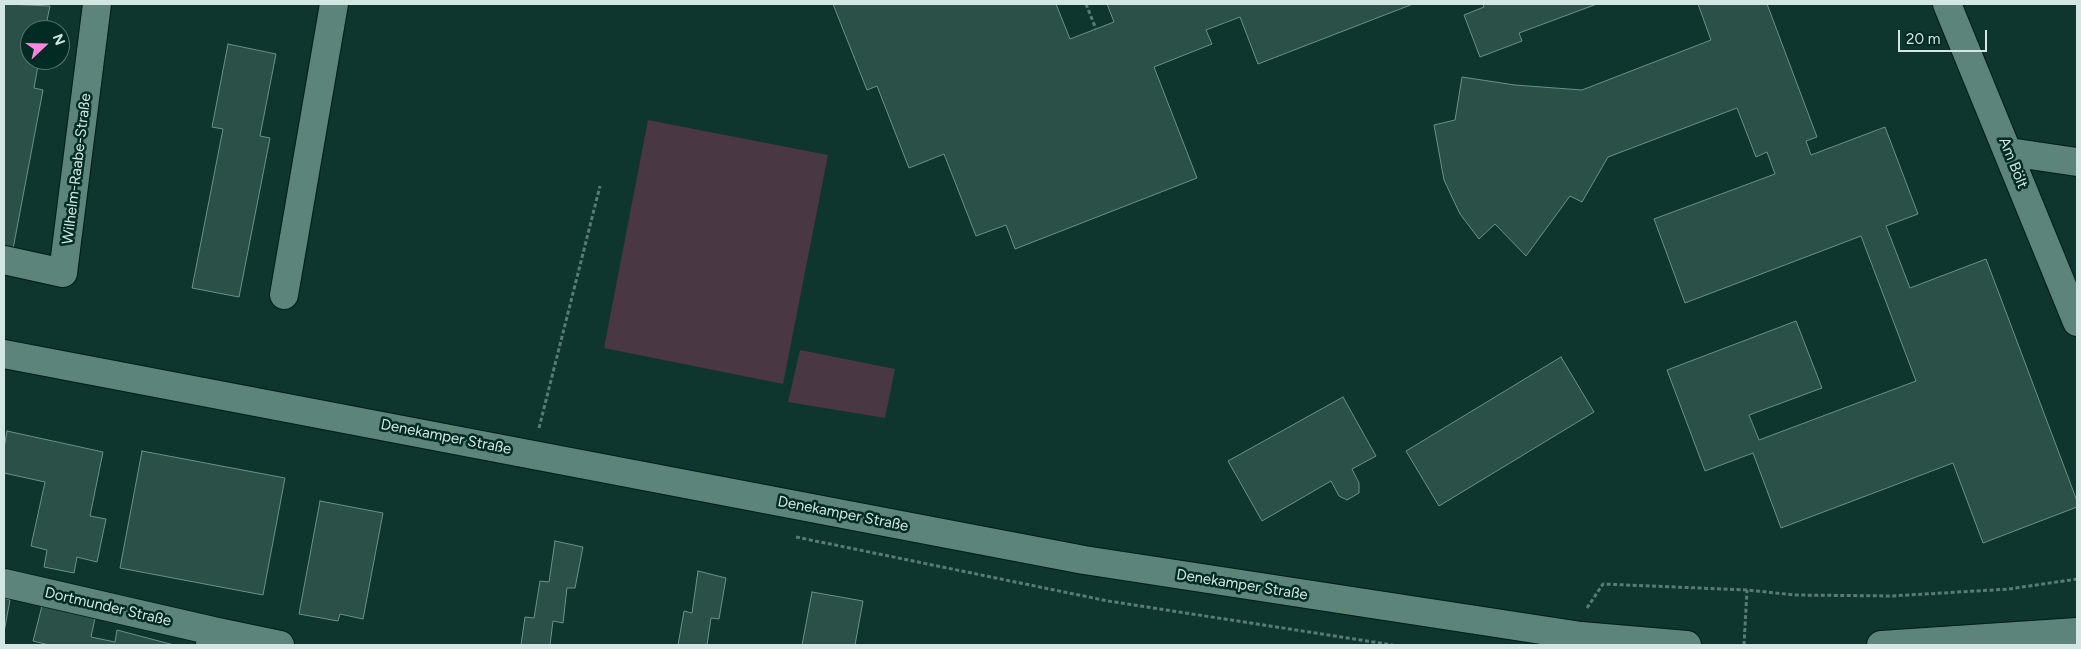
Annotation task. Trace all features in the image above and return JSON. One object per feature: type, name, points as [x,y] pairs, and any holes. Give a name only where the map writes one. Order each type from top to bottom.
[{"type":"street","name":"Wilhelm-Raabe-Straße","points":[[4,260],[63,273],[98,4]]},
{"type":"street","points":[[284,295],[334,4]]},
{"type":"street","name":"Am Bölt","points":[[1947,4],[2077,322]]},
{"type":"street","points":[[2009,152],[2077,162]]},
{"type":"street","name":"Denekamper Straße","points":[[4,354],[1084,560],[1561,633],[1673,645]]},
{"type":"street","name":"Dortmunder Straße","points":[[4,583],[212,638],[280,645]]},
{"type":"street","points":[[1880,645],[2077,632]]},
{"type":"path","points":[[1086,4],[1096,29]]},
{"type":"path","points":[[535,454],[546,400],[600,186]]},
{"type":"path","points":[[1584,612],[1603,584],[1748,590],[1796,595],[1892,596],[2009,589],[2077,580]]},
{"type":"path","points":[[1744,645],[1748,590]]},
{"type":"shaded area","points":[[648,120],[828,155],[783,384],[604,348]]},
{"type":"shaded area","points":[[800,350],[895,369],[885,418],[788,402]]},
{"type":"building","points":[[4,4],[50,6],[47,20],[20,20],[20,70],[37,70],[34,88],[43,90],[13,249],[4,247]]},
{"type":"building","points":[[833,4],[1056,4],[1070,39],[1114,22],[1107,4],[1413,4],[1258,64],[1240,17],[1206,30],[1212,44],[1154,67],[1197,178],[1015,249],[1006,225],[976,236],[944,154],[909,168],[877,86],[867,90]]},
{"type":"building","points":[[1483,4],[1597,4],[1519,33],[1522,41],[1480,57],[1464,15],[1484,7]]},
{"type":"building","points":[[1698,4],[1767,4],[1817,137],[1806,141],[1811,155],[1885,127],[1918,214],[1886,226],[1910,288],[1986,259],[2077,501],[2077,507],[1983,543],[1953,463],[1781,528],[1753,453],[1705,471],[1667,370],[1796,321],[1822,388],[1749,415],[1759,440],[1916,381],[1861,236],[1685,303],[1654,219],[1775,174],[1767,152],[1756,157],[1737,108],[1608,157],[1582,202],[1570,196],[1526,256],[1495,224],[1479,239],[1460,214],[1444,180],[1434,125],[1455,120],[1462,77],[1515,85],[1582,90],[1711,40]]},
{"type":"building","points":[[228,44],[276,54],[260,136],[270,138],[239,297],[192,288],[223,129],[212,127]]},
{"type":"building","points":[[1561,357],[1594,412],[1439,506],[1406,451]]},
{"type":"building","points":[[1343,397],[1376,456],[1352,469],[1359,483],[1359,493],[1347,500],[1339,496],[1331,481],[1262,521],[1228,461]]},
{"type":"building","points":[[7,431],[103,452],[90,516],[106,519],[97,562],[77,557],[74,573],[44,567],[47,550],[31,546],[45,482],[4,473],[4,448]]},
{"type":"building","points":[[142,451],[285,478],[263,595],[120,568]]},
{"type":"building","points":[[320,501],[383,513],[363,619],[340,614],[338,621],[299,614]]},
{"type":"building","points":[[555,541],[583,547],[575,588],[567,588],[563,623],[553,621],[550,645],[521,645],[525,617],[534,618],[540,581],[549,582]]},
{"type":"building","points":[[698,571],[726,578],[719,619],[711,618],[707,645],[678,645],[684,611],[692,613]]},
{"type":"building","points":[[812,592],[863,601],[855,645],[802,645]]},
{"type":"building","points":[[4,598],[10,600],[4,632]]},
{"type":"building","points":[[42,606],[95,618],[91,637],[115,642],[117,630],[174,645],[49,645],[33,641]]}]
